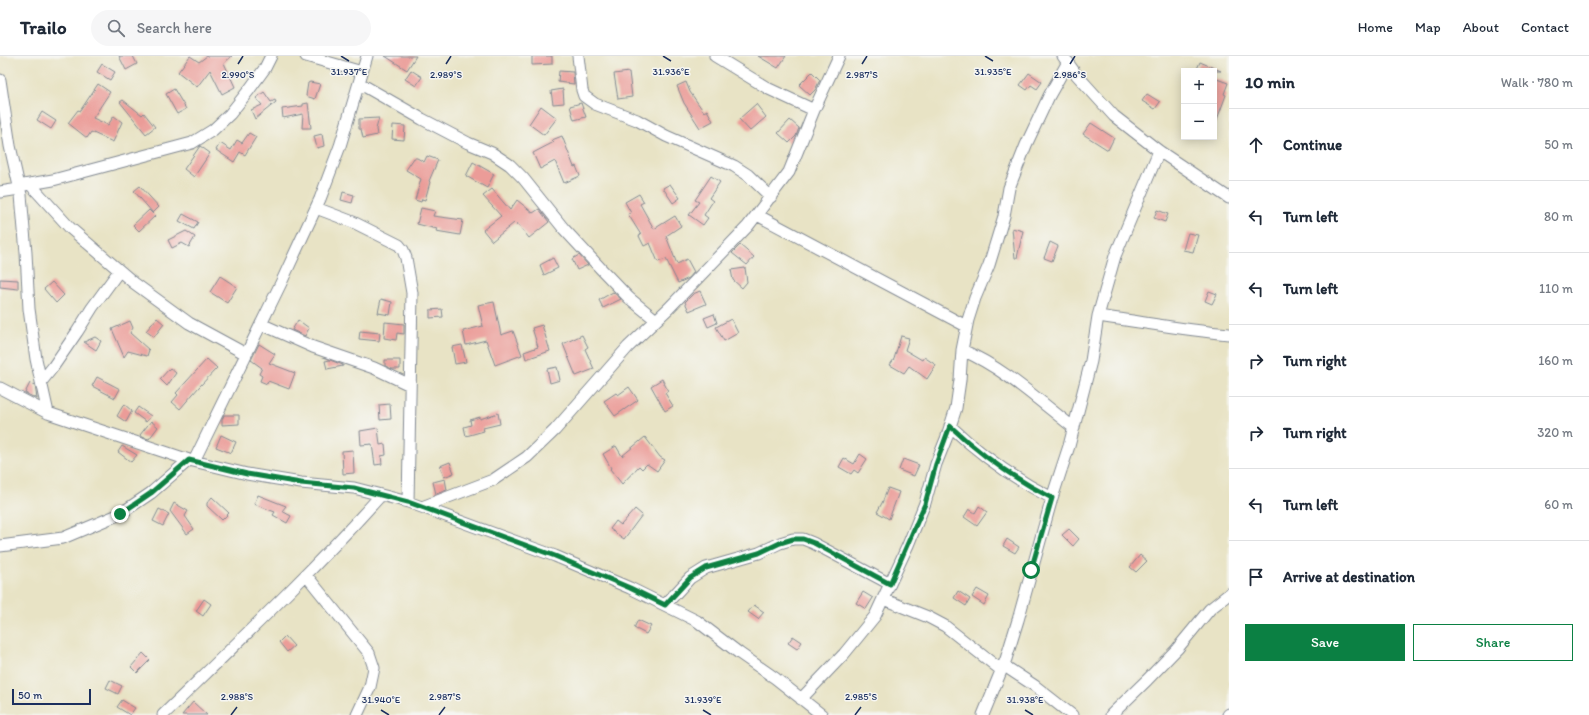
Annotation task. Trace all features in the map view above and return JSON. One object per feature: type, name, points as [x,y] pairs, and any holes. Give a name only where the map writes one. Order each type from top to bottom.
[{"type":"street","points":[[0,192],[52,180],[192,143],[213,130],[230,114],[265,68],[271,56]]},
{"type":"street","points":[[306,56],[362,72]]},
{"type":"street","points":[[0,546],[63,538],[120,514],[151,493],[191,460],[261,324],[316,208],[340,146],[367,56]]},
{"type":"street","points":[[578,56],[584,96],[595,104],[637,120],[666,136],[734,166],[748,175],[771,197]]},
{"type":"street","points":[[715,56],[769,89],[814,110]]},
{"type":"street","points":[[422,507],[493,480],[527,457],[555,430],[628,347],[748,226],[789,172],[834,58]]},
{"type":"street","points":[[801,698],[844,654],[875,616],[925,504],[936,464],[956,408],[966,326],[975,298],[989,265],[1004,216],[1009,188],[1026,145],[1065,59],[1114,116],[1160,151],[1229,198]]},
{"type":"street","points":[[0,80],[10,146],[19,188],[26,253],[29,309],[36,359],[48,413]]},
{"type":"street","points":[[359,83],[422,119],[492,153],[510,165],[523,178],[564,229],[603,271],[629,298],[656,320]]},
{"type":"street","points":[[983,715],[1002,667],[1018,620],[1052,498],[1074,428],[1091,361],[1098,316],[1115,256],[1160,151]]},
{"type":"street","points":[[30,184],[70,228],[134,283],[188,323],[246,354]]},
{"type":"street","points":[[316,208],[353,222],[399,245],[406,258],[412,293],[408,502]]},
{"type":"street","points":[[757,215],[966,326]]},
{"type":"street","points":[[41,382],[53,367],[119,270]]},
{"type":"street","points":[[1098,316],[1181,329],[1229,334]]},
{"type":"street","points":[[261,324],[313,347],[374,368],[410,385]]},
{"type":"street","points":[[962,350],[981,358],[996,367],[1074,428]]},
{"type":"street","points":[[0,388],[48,413],[191,460],[247,474],[301,483],[354,488],[408,502],[555,556],[630,588],[697,621],[775,678],[822,715]]},
{"type":"street","points":[[950,426],[966,441],[1009,474],[1029,487],[1052,498]]},
{"type":"street","points":[[163,715],[250,632],[381,495]]},
{"type":"street","points":[[665,605],[690,578],[706,568],[759,553],[780,543],[793,539],[803,539],[814,543],[890,584]]},
{"type":"street","points":[[306,575],[369,653],[374,668],[370,687],[357,715]]},
{"type":"street","points":[[1110,715],[1177,650],[1210,609],[1229,594]]},
{"type":"street","points":[[883,599],[928,616],[945,626],[1002,667],[1034,686],[1072,715]]},
{"type":"building","points":[[119,56],[133,56],[137,64],[126,70]]},
{"type":"building","points":[[190,56],[199,62],[207,56],[232,56],[224,63],[235,87],[222,94],[210,70],[197,87],[178,72]]},
{"type":"building","points":[[385,56],[416,56],[407,70]]},
{"type":"building","points":[[532,56],[552,56],[552,64],[532,65]]},
{"type":"building","points":[[758,56],[786,56],[778,68]]},
{"type":"building","points":[[1200,62],[1214,68],[1197,68]]},
{"type":"building","points":[[102,64],[115,72],[110,80],[97,72]]},
{"type":"building","points":[[411,70],[422,77],[416,86],[405,79]]},
{"type":"building","points":[[559,71],[573,72],[574,84],[558,82]]},
{"type":"building","points":[[629,72],[632,97],[618,99],[614,74]]},
{"type":"building","points":[[812,72],[820,80],[815,90],[810,95],[799,85]]},
{"type":"building","points":[[1029,73],[1042,82],[1037,89],[1031,85],[1027,90],[1020,85]]},
{"type":"building","points":[[1217,79],[1228,83],[1224,94],[1226,95],[1217,120]]},
{"type":"building","points":[[686,82],[690,92],[704,112],[707,110],[713,121],[700,128],[684,103],[677,86]]},
{"type":"building","points":[[308,83],[320,84],[315,99],[306,96]]},
{"type":"building","points":[[98,84],[110,92],[93,118],[108,125],[114,116],[122,122],[113,142],[91,132],[87,138],[68,123],[78,110],[80,111]]},
{"type":"building","points":[[174,89],[186,109],[177,114],[166,94]]},
{"type":"building","points":[[563,89],[564,103],[553,104],[551,91]]},
{"type":"building","points":[[264,92],[271,102],[275,100],[276,102],[255,119],[251,110],[262,105],[256,98]]},
{"type":"building","points":[[1147,94],[1160,102],[1155,109],[1142,101]]},
{"type":"building","points":[[123,100],[142,115],[144,113],[155,127],[146,134],[120,102]]},
{"type":"building","points":[[308,103],[311,128],[302,128],[303,114],[283,118],[282,109],[303,106],[303,104]]},
{"type":"building","points":[[581,103],[586,117],[574,120],[570,106]]},
{"type":"building","points":[[756,104],[766,117],[750,131],[739,119]]},
{"type":"building","points":[[541,106],[557,118],[544,135],[529,124]]},
{"type":"building","points":[[42,112],[56,121],[51,129],[37,120]]},
{"type":"building","points":[[379,118],[376,129],[377,135],[363,138],[361,129],[359,129],[359,119]]},
{"type":"building","points":[[790,120],[799,128],[796,136],[789,143],[778,133]]},
{"type":"building","points":[[1091,123],[1114,138],[1108,150],[1083,134]]},
{"type":"building","points":[[393,125],[405,126],[404,140],[392,139]]},
{"type":"building","points":[[249,133],[256,137],[245,155],[240,152],[234,162],[216,150],[220,143],[231,150],[237,140],[242,143]]},
{"type":"building","points":[[322,134],[324,146],[317,148],[314,136]]},
{"type":"building","points":[[562,136],[574,167],[576,166],[580,176],[564,183],[555,161],[540,169],[533,153],[554,142],[552,140]]},
{"type":"building","points":[[200,146],[210,153],[194,177],[184,169]]},
{"type":"building","points":[[427,156],[438,160],[429,181],[425,200],[422,199],[421,202],[415,200],[421,179],[406,170],[414,158],[424,162]]},
{"type":"building","points":[[473,162],[494,174],[487,188],[466,176]]},
{"type":"building","points":[[711,176],[720,182],[709,198],[713,201],[704,215],[708,218],[703,225],[689,215],[699,202],[695,200]]},
{"type":"building","points":[[670,184],[680,198],[673,203],[663,188]]},
{"type":"building","points":[[140,186],[159,207],[153,213],[134,191]]},
{"type":"building","points":[[492,189],[510,210],[517,200],[533,213],[539,209],[549,222],[529,238],[517,223],[516,225],[514,223],[492,241],[483,230],[501,216],[483,196]]},
{"type":"building","points":[[343,192],[354,195],[352,203],[341,200]]},
{"type":"building","points":[[639,194],[644,202],[640,204],[654,229],[675,216],[681,226],[666,236],[677,264],[687,259],[694,272],[689,278],[678,283],[666,259],[658,262],[650,243],[644,246],[639,236],[641,235],[628,214],[631,213],[625,202]]},
{"type":"building","points":[[421,208],[435,211],[433,216],[463,220],[460,235],[436,231],[437,229],[417,224]]},
{"type":"building","points":[[149,210],[155,216],[139,231],[133,225]]},
{"type":"building","points":[[1157,210],[1168,214],[1165,222],[1154,218]]},
{"type":"building","points":[[183,214],[198,222],[194,229],[179,221]]},
{"type":"building","points":[[1012,228],[1023,231],[1017,258],[1015,258]]},
{"type":"building","points":[[186,231],[195,237],[189,247],[182,243],[172,248],[168,240]]},
{"type":"building","points":[[1188,233],[1198,235],[1193,252],[1183,250]]},
{"type":"building","points":[[1050,242],[1058,246],[1052,261],[1044,258]]},
{"type":"building","points":[[740,245],[754,257],[747,265],[732,253]]},
{"type":"building","points":[[579,255],[588,265],[577,270],[572,259]]},
{"type":"building","points":[[553,258],[558,268],[544,275],[540,265]]},
{"type":"building","points":[[745,268],[747,282],[742,288],[733,280],[731,270]]},
{"type":"building","points":[[220,276],[237,287],[227,303],[210,292]]},
{"type":"building","points":[[0,279],[18,280],[18,289],[0,287]]},
{"type":"building","points":[[52,282],[64,295],[56,303],[44,289]]},
{"type":"building","points":[[700,291],[706,304],[689,311],[685,302],[693,294]]},
{"type":"building","points":[[1209,291],[1217,294],[1212,304],[1205,301]]},
{"type":"building","points":[[613,292],[621,299],[603,308],[599,300]]},
{"type":"building","points":[[381,299],[392,302],[390,315],[378,313]]},
{"type":"building","points":[[494,302],[501,335],[513,331],[522,355],[495,365],[486,340],[466,345],[463,331],[483,326],[478,305]]},
{"type":"building","points":[[442,309],[443,317],[430,318],[430,310]]},
{"type":"building","points":[[714,314],[717,323],[708,327],[704,318]]},
{"type":"building","points":[[157,318],[164,324],[154,337],[146,331]]},
{"type":"building","points":[[731,319],[738,333],[724,341],[716,327]]},
{"type":"building","points":[[298,320],[309,328],[305,336],[292,330]]},
{"type":"building","points":[[130,321],[133,328],[130,333],[149,350],[147,356],[128,351],[124,357],[112,329]]},
{"type":"building","points":[[385,322],[404,324],[404,334],[397,333],[396,340],[384,338]]},
{"type":"building","points":[[542,325],[550,351],[526,359],[524,352],[538,347],[532,328]]},
{"type":"building","points":[[360,331],[380,333],[379,341],[359,339]]},
{"type":"building","points":[[582,335],[588,347],[585,349],[594,369],[576,376],[563,344]]},
{"type":"building","points":[[901,336],[909,338],[905,350],[922,360],[924,357],[936,365],[927,379],[909,366],[904,373],[890,365],[894,359]]},
{"type":"building","points":[[95,337],[101,341],[96,350],[84,342]]},
{"type":"building","points":[[259,344],[275,354],[269,363],[295,373],[289,389],[268,381],[267,384],[260,381],[262,376],[259,374],[262,368],[251,360]]},
{"type":"building","points":[[462,345],[466,362],[455,364],[452,347]]},
{"type":"building","points":[[207,359],[217,368],[180,409],[172,402],[178,395],[176,393]]},
{"type":"building","points":[[330,360],[343,366],[327,369],[325,361]]},
{"type":"building","points":[[385,360],[400,360],[400,369],[392,369],[385,366]]},
{"type":"building","points":[[557,367],[560,380],[550,383],[547,369]]},
{"type":"building","points":[[170,368],[176,373],[167,386],[160,379]]},
{"type":"building","points":[[97,377],[120,389],[115,398],[92,386]]},
{"type":"building","points":[[662,379],[668,391],[665,393],[673,406],[665,411],[651,386]]},
{"type":"building","points":[[30,383],[35,385],[37,399],[25,393]]},
{"type":"building","points":[[629,387],[638,400],[615,416],[604,401],[616,393],[618,395]]},
{"type":"building","points":[[124,404],[132,411],[126,422],[117,416]]},
{"type":"building","points":[[390,404],[391,419],[380,420],[379,405]]},
{"type":"building","points":[[138,407],[151,416],[146,422],[134,413]]},
{"type":"building","points":[[498,413],[500,424],[483,428],[484,431],[466,436],[464,427],[471,425],[470,420],[480,417],[480,419]]},
{"type":"building","points":[[224,415],[239,415],[239,424],[222,425]]},
{"type":"building","points":[[151,421],[158,427],[149,439],[141,437],[140,435]]},
{"type":"building","points":[[378,428],[380,445],[385,444],[386,455],[381,456],[382,464],[375,465],[372,444],[361,445],[360,431]]},
{"type":"building","points":[[221,435],[236,442],[231,453],[216,447]]},
{"type":"building","points":[[645,437],[660,457],[665,460],[657,471],[647,464],[642,469],[639,466],[622,484],[610,469],[611,468],[603,454],[616,446],[622,456]]},
{"type":"building","points":[[122,446],[137,455],[131,462],[118,452]]},
{"type":"building","points":[[353,450],[354,473],[343,474],[342,451]]},
{"type":"building","points":[[860,454],[867,459],[858,473],[854,470],[851,474],[839,467],[844,458],[854,464]]},
{"type":"building","points":[[903,459],[919,465],[914,476],[899,470]]},
{"type":"building","points":[[450,462],[454,473],[444,477],[440,466]]},
{"type":"building","points":[[445,479],[447,490],[436,494],[433,482]]},
{"type":"building","points":[[888,488],[899,492],[889,519],[877,512]]},
{"type":"building","points":[[258,495],[286,506],[282,511],[291,516],[287,523],[273,515],[275,512],[254,504]]},
{"type":"building","points":[[212,497],[229,513],[222,520],[207,506],[207,503]]},
{"type":"building","points":[[174,503],[188,511],[185,516],[194,529],[187,534],[170,511]]},
{"type":"building","points":[[979,506],[987,512],[977,526],[964,517],[969,509],[975,513]]},
{"type":"building","points":[[159,509],[169,514],[163,526],[153,521]]},
{"type":"building","points":[[635,509],[642,515],[624,539],[610,529],[616,521],[621,525]]},
{"type":"building","points":[[1069,529],[1079,539],[1073,546],[1062,535]]},
{"type":"building","points":[[1007,539],[1019,547],[1015,553],[1003,546]]},
{"type":"building","points":[[1140,555],[1147,561],[1136,572],[1130,567]]},
{"type":"building","points":[[977,589],[989,596],[984,605],[972,597]]},
{"type":"building","points":[[958,591],[970,599],[966,606],[954,598]]},
{"type":"building","points":[[863,592],[873,598],[866,609],[856,603]]},
{"type":"building","points":[[204,599],[211,604],[203,616],[196,611]]},
{"type":"building","points":[[754,605],[764,612],[758,619],[748,612]]},
{"type":"building","points":[[638,620],[651,626],[646,634],[634,628]]},
{"type":"building","points":[[285,636],[294,646],[287,652],[279,642]]},
{"type":"building","points":[[793,636],[802,642],[797,649],[788,643]]},
{"type":"building","points":[[143,653],[150,660],[137,673],[131,667]]},
{"type":"building","points":[[110,680],[122,686],[118,694],[106,688]]},
{"type":"building","points":[[122,700],[135,708],[130,715],[117,707]]},
{"type":"building","points":[[193,702],[207,715],[182,715]]},
{"type":"route","points":[[120,514],[151,493],[189,460],[247,474],[301,483],[354,488],[408,502],[555,556],[630,588],[665,605],[678,589],[690,578],[706,568],[732,562],[759,553],[780,543],[793,539],[803,539],[814,543],[890,584],[925,504],[936,464],[950,426],[966,441],[1009,474],[1029,487],[1052,498],[1031,570]]}]
